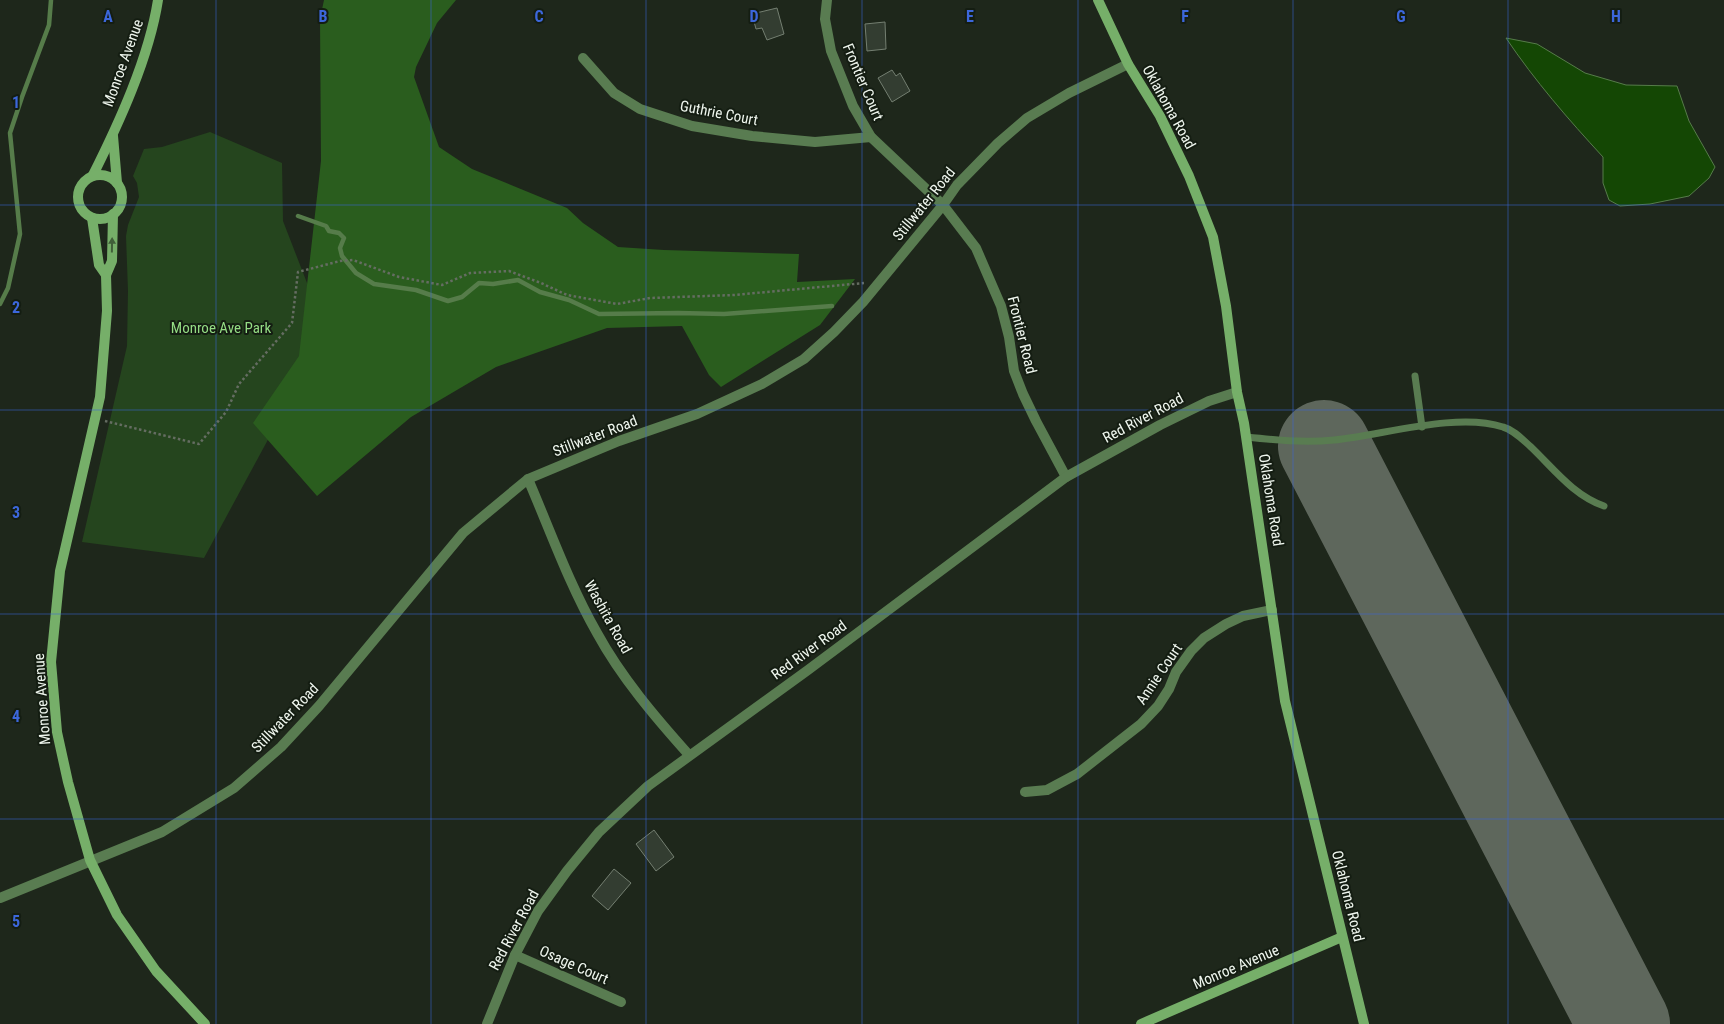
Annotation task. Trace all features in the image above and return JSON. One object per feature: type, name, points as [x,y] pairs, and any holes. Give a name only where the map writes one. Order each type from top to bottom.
[{"type":"street","name":"Monroe Avenue","points":[[106,275],[99,264],[92,218],[80,208],[78,192],[86,179],[93,176],[113,135],[155,21],[158,0]]},
{"type":"street","name":"Frontier Court","points":[[827,0],[825,18],[831,50],[854,106],[871,138],[943,205]]},
{"type":"street","name":"Oklahoma Road","points":[[1098,0],[1128,64],[1160,116],[1189,176],[1213,237],[1226,306],[1237,392],[1246,437],[1285,701],[1364,1024]]},
{"type":"street","name":"Guthrie Court","points":[[583,58],[614,93],[640,109],[692,126],[752,136],[815,142],[871,138]]},
{"type":"street","name":"Stillwater Road","points":[[0,898],[162,832],[234,788],[282,747],[319,706],[463,533],[528,479],[620,441],[697,414],[762,384],[804,359],[864,302],[943,205],[957,184],[998,143],[1027,118],[1069,93],[1128,64]]},
{"type":"street","name":"Monroe Avenue","points":[[113,135],[117,183],[121,191],[122,200],[119,208],[113,214],[112,261],[106,275],[107,311],[100,397],[60,571],[51,662],[56,732],[90,860],[117,915],[156,972],[205,1024]]},
{"type":"street","points":[[93,176],[102,175],[110,177],[117,183]]},
{"type":"street","name":"Frontier Road","points":[[943,205],[976,248],[991,280],[1001,306],[1009,337],[1014,371],[1036,421],[1066,478]]},
{"type":"street","points":[[92,218],[99,219],[113,214]]},
{"type":"street","name":"Red River Road","points":[[487,1024],[515,955],[538,911],[567,871],[600,832],[648,786],[1066,478],[1160,424],[1209,401],[1237,392]]},
{"type":"street","name":"Washita Road","points":[[528,479],[573,584],[597,633],[622,672],[656,718],[689,755]]},
{"type":"street","name":"Annie Court","points":[[1025,792],[1047,790],[1077,774],[1142,724],[1158,706],[1169,689],[1176,672],[1191,651],[1204,638],[1243,616],[1272,610]]},
{"type":"street","name":"Monroe Avenue","points":[[1141,1024],[1342,937]]},
{"type":"street","name":"Osage Court","points":[[515,955],[621,1002]]},
{"type":"lane","points":[[1415,376],[1422,427]]},
{"type":"lane","points":[[1246,437],[1302,442],[1333,440],[1471,422],[1490,423],[1506,428],[1526,443],[1572,489],[1591,502],[1604,506]]},
{"type":"path","points":[[96,419],[199,444],[226,412],[238,384],[292,323],[298,272],[340,261],[353,260],[400,277],[442,285],[470,273],[509,271],[567,295],[617,304],[650,298],[734,295],[880,281]]},
{"type":"green space","name":"Monroe Ave Park","points":[[210,132],[282,163],[283,221],[326,332],[204,558],[82,542],[127,346],[126,236],[128,225],[139,197],[137,183],[133,176],[144,149],[162,147]]},
{"type":"shaded area","points":[[324,0],[456,0],[437,23],[416,67],[414,77],[439,147],[472,169],[567,208],[583,223],[618,247],[799,254],[797,282],[855,279],[820,325],[721,387],[709,375],[682,326],[607,328],[496,367],[411,417],[317,496],[253,423],[299,356],[321,161],[320,19]]},
{"type":"shaded area","points":[[1506,38],[1537,44],[1585,73],[1626,85],[1677,86],[1689,121],[1715,167],[1709,178],[1689,196],[1650,204],[1620,206],[1609,200],[1603,183],[1603,157],[1552,99]]},
{"type":"building","points":[[777,8],[784,34],[767,40],[762,28],[756,29],[752,14]]},
{"type":"building","points":[[885,22],[886,49],[867,51],[865,24]]},
{"type":"building","points":[[892,70],[896,76],[900,73],[910,91],[892,102],[878,78]]},
{"type":"building","points":[[654,830],[674,857],[656,871],[636,844]]},
{"type":"building","points":[[614,869],[631,883],[608,910],[592,896]]},
{"type":"waterway","points":[[0,304],[8,288],[20,234],[10,133],[49,25],[51,0]]},
{"type":"waterway","points":[[298,216],[326,226],[329,231],[339,233],[344,238],[340,248],[342,256],[356,273],[374,284],[416,290],[448,301],[462,297],[479,283],[493,284],[518,280],[540,292],[569,300],[599,314],[724,314],[832,306]]},
{"type":"runway","points":[[1324,446],[1624,1024]]}]
